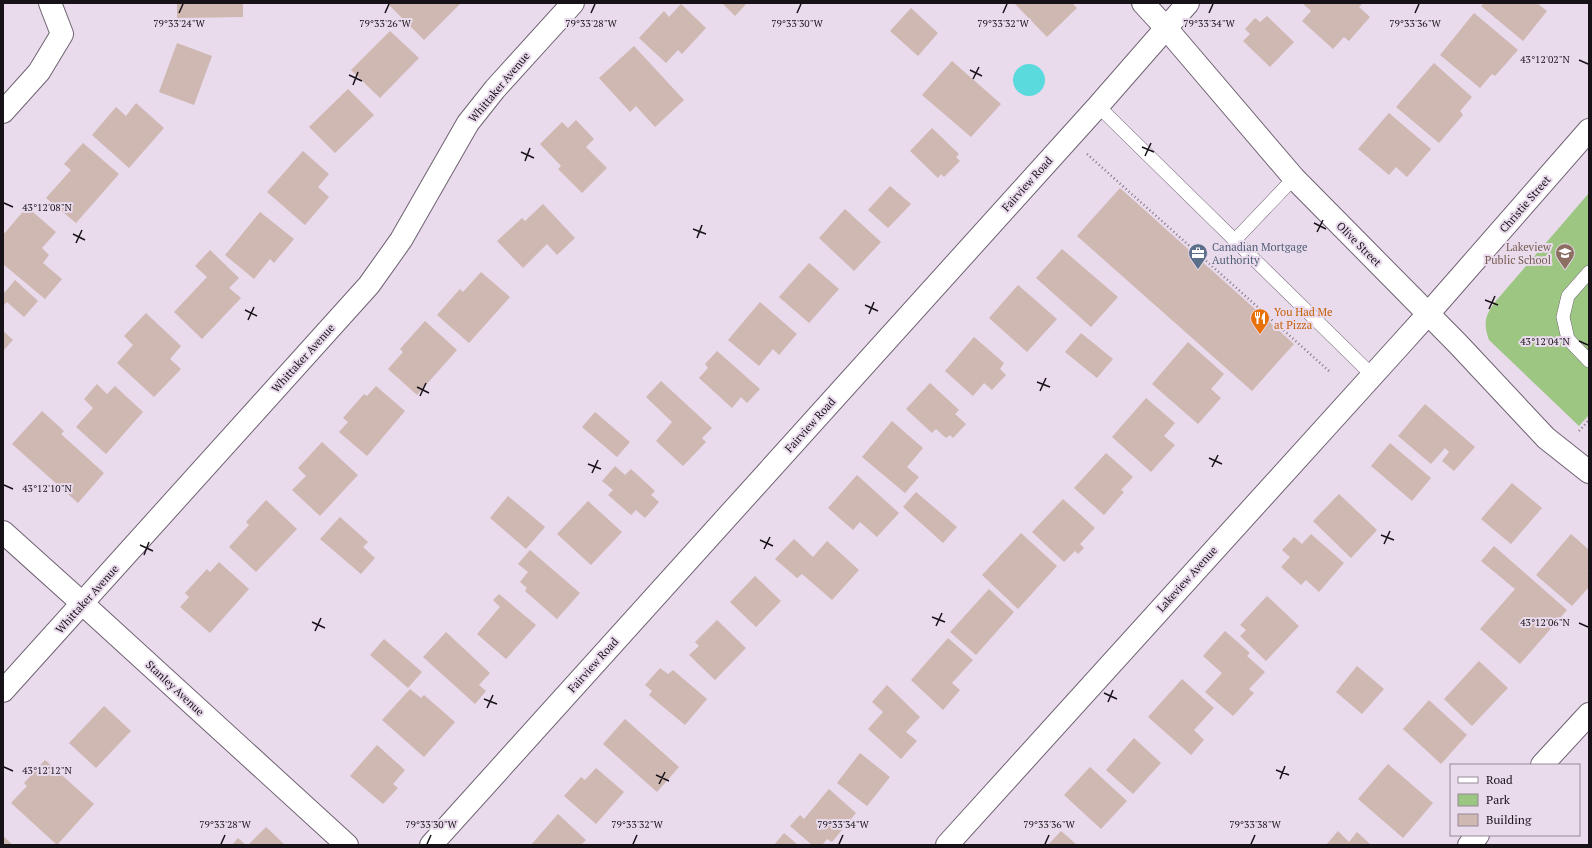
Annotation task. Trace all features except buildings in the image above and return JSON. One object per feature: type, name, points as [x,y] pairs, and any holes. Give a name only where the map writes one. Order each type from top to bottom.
[{"type":"street","points":[[3,112],[38,72],[62,34],[50,3]]},
{"type":"street","name":"Whittaker Avenue","points":[[3,691],[84,604],[369,285],[401,240],[468,123],[495,89],[574,3]]},
{"type":"street","name":"Olive Street","points":[[1143,3],[1294,178],[1458,344],[1546,438],[1589,472]]},
{"type":"street","name":"Fairview Road","points":[[431,845],[1098,106],[1188,3]]},
{"type":"street","name":"Christie Street","points":[[1428,314],[1589,130]]},
{"type":"street","name":"Lakeview Avenue","points":[[947,845],[1428,314]]},
{"type":"street","name":"Stanley Avenue","points":[[3,532],[84,604],[347,845]]},
{"type":"street","points":[[1543,764],[1589,714]]},
{"type":"street","points":[[1469,845],[1477,836]]},
{"type":"lane","points":[[1098,106],[1373,376]]},
{"type":"lane","points":[[1234,241],[1294,178]]},
{"type":"lane","points":[[1589,272],[1568,296],[1563,317],[1568,339],[1589,361]]},
{"type":"path","points":[[1086,153],[1329,371]]},
{"type":"path","points":[[1579,431],[1589,420]]},
{"type":"green space","name":"Lakeview Public School","points":[[1589,193],[1589,415],[1579,426],[1489,340],[1486,329],[1486,320],[1489,311],[1495,302]]},
{"type":"water","points":[[1026,64],[1032,64],[1042,71],[1045,80],[1044,86],[1038,93],[1032,96],[1026,96],[1016,89],[1013,83],[1013,77],[1020,67]]},
{"type":"place","name":"Canadian Mortgage Authority","points":[[1198,270]]},
{"type":"place","name":"Lakeview Public School","points":[[1565,270]]},
{"type":"place","name":"You Had Me at Pizza","points":[[1260,335]]}]
